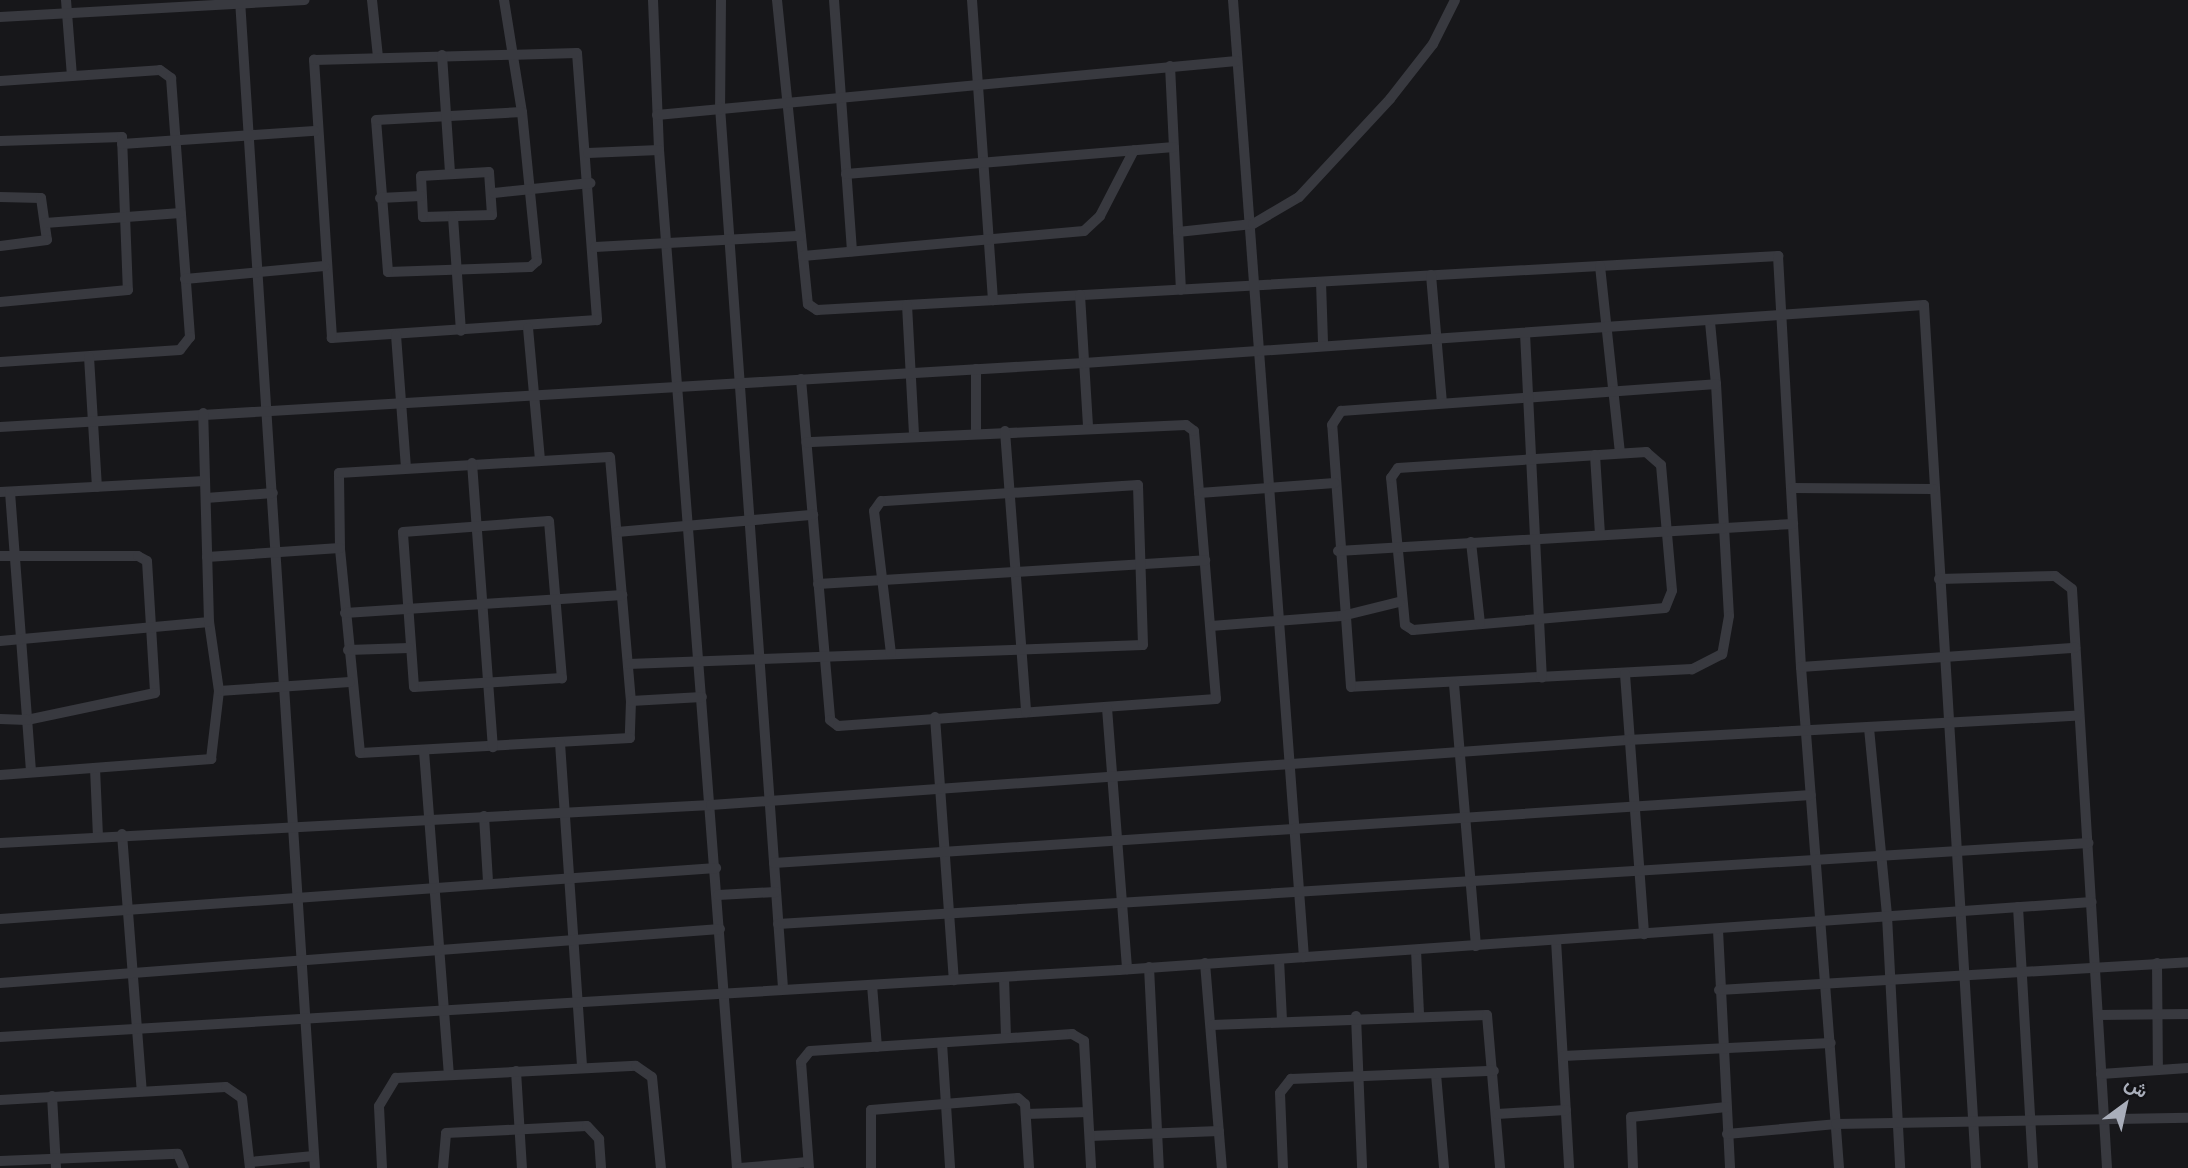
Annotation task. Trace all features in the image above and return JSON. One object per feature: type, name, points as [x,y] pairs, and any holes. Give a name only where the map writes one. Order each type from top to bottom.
[{"type":"street","points":[[66,0],[72,76]]},
{"type":"street","points":[[0,17],[305,0]]},
{"type":"street","points":[[372,0],[378,57]]},
{"type":"street","points":[[504,0],[522,112],[535,265],[457,271],[388,272],[380,198],[376,120],[445,113],[522,112]]},
{"type":"street","points":[[653,0],[659,150],[701,661],[738,1168],[809,1165],[803,1055],[1006,1038],[1079,1036],[1091,1168]]},
{"type":"street","points":[[720,0],[720,107],[783,989]]},
{"type":"street","points":[[777,0],[803,256],[811,308],[907,305],[1778,256],[1801,667],[1839,1168]]},
{"type":"street","points":[[834,0],[852,251]]},
{"type":"street","points":[[972,0],[993,300]]},
{"type":"street","points":[[1233,0],[1236,61],[1253,224],[1293,831],[1304,957]]},
{"type":"street","points":[[1178,232],[1253,224],[1299,197],[1390,99],[1433,44],[1455,0]]},
{"type":"street","points":[[0,1100],[226,1087],[237,1092],[250,1165],[314,1162],[286,687],[240,2]]},
{"type":"street","points":[[442,55],[450,173]]},
{"type":"street","points":[[442,55],[580,55],[595,247],[597,320],[528,328],[332,338],[315,131],[314,60],[442,55]]},
{"type":"street","points":[[657,115],[787,100],[1236,61]]},
{"type":"street","points":[[1170,66],[1181,290]]},
{"type":"street","points":[[0,81],[166,72],[171,78],[190,337],[180,350],[0,362]]},
{"type":"street","points":[[122,144],[315,131]]},
{"type":"street","points":[[0,141],[117,134],[122,144],[126,293],[0,302]]},
{"type":"street","points":[[846,174],[1174,147]]},
{"type":"street","points":[[588,153],[659,150]]},
{"type":"street","points":[[803,256],[1084,231],[1100,216],[1134,150]]},
{"type":"street","points":[[489,172],[494,193],[492,215],[423,217],[421,176],[450,173],[489,172]]},
{"type":"street","points":[[494,193],[590,183]]},
{"type":"street","points":[[380,198],[421,196]]},
{"type":"street","points":[[0,197],[41,198],[45,223],[44,244],[0,246]]},
{"type":"street","points":[[45,223],[181,213]]},
{"type":"street","points":[[453,217],[461,331]]},
{"type":"street","points":[[595,247],[666,246],[801,236]]},
{"type":"street","points":[[1600,265],[1603,328],[1619,453]]},
{"type":"street","points":[[185,279],[324,266]]},
{"type":"street","points":[[1431,275],[1434,338],[1442,402]]},
{"type":"street","points":[[1321,282],[1323,344]]},
{"type":"street","points":[[1080,295],[1088,426]]},
{"type":"street","points":[[0,427],[268,408],[1084,363],[1323,344],[1783,317],[1924,304],[1938,579],[1976,1168]]},
{"type":"street","points":[[907,305],[914,436]]},
{"type":"street","points":[[1710,322],[1716,384],[1730,616],[1722,654],[1700,667],[1625,674],[1351,687],[1342,616],[1332,425],[1341,411],[1716,384]]},
{"type":"street","points":[[528,328],[540,459]]},
{"type":"street","points":[[1525,333],[1527,457],[1542,678]]},
{"type":"street","points":[[396,335],[405,467]]},
{"type":"street","points":[[89,357],[97,487]]},
{"type":"street","points":[[976,369],[976,433]]},
{"type":"street","points":[[801,379],[827,714],[838,726],[935,717],[1212,702],[1217,694],[1194,431],[1186,425],[1088,426],[806,442]]},
{"type":"street","points":[[0,775],[207,762],[213,755],[219,691],[209,622],[203,413]]},
{"type":"street","points":[[1004,431],[1011,572],[1026,712]]},
{"type":"street","points":[[1619,453],[1646,453],[1661,465],[1663,529],[1672,591],[1665,608],[1408,628],[1399,602],[1391,478],[1398,468],[1527,457],[1619,453]]},
{"type":"street","points":[[1595,455],[1600,534]]},
{"type":"street","points":[[609,456],[631,701],[630,738],[360,753],[350,682],[340,548],[339,473],[472,463],[609,456]]},
{"type":"street","points":[[472,463],[493,747]]},
{"type":"street","points":[[31,771],[15,556],[5,492],[205,481]]},
{"type":"street","points":[[1199,493],[1335,483]]},
{"type":"street","points":[[628,664],[1143,645],[1143,563],[1138,485],[1007,491],[881,501],[874,511],[891,653]]},
{"type":"street","points":[[1792,488],[1933,489]]},
{"type":"street","points":[[206,498],[273,493]]},
{"type":"street","points":[[617,532],[813,515]]},
{"type":"street","points":[[550,521],[562,678],[416,688],[405,609],[403,532],[475,524],[550,521]]},
{"type":"street","points":[[1338,551],[1663,529],[1793,524]]},
{"type":"street","points":[[1471,542],[1480,624]]},
{"type":"street","points":[[208,557],[340,548]]},
{"type":"street","points":[[0,556],[141,557],[147,561],[155,693],[150,698],[27,720],[0,719]]},
{"type":"street","points":[[818,584],[1205,560]]},
{"type":"street","points":[[1938,579],[2062,579],[2072,589],[2107,1168]]},
{"type":"street","points":[[345,613],[622,595]]},
{"type":"street","points":[[1211,626],[1342,616],[1399,602]]},
{"type":"street","points":[[0,640],[151,631],[209,622]]},
{"type":"street","points":[[348,650],[409,648]]},
{"type":"street","points":[[1801,667],[2075,648]]},
{"type":"street","points":[[1625,674],[1644,934]]},
{"type":"street","points":[[219,691],[350,682]]},
{"type":"street","points":[[1454,684],[1476,946]]},
{"type":"street","points":[[631,701],[702,697]]},
{"type":"street","points":[[1107,708],[1127,969]]},
{"type":"street","points":[[0,843],[122,834],[711,805],[1628,740],[2078,716]]},
{"type":"street","points":[[935,717],[954,980]]},
{"type":"street","points":[[1869,728],[1887,916],[1887,978],[1900,1168]]},
{"type":"street","points":[[561,743],[562,812],[582,1066]]},
{"type":"street","points":[[424,751],[449,1075]]},
{"type":"street","points":[[95,768],[98,836]]},
{"type":"street","points":[[774,863],[1811,795]]},
{"type":"street","points":[[484,816],[488,882]]},
{"type":"street","points":[[122,834],[142,1091]]},
{"type":"street","points":[[778,924],[1298,889],[2089,843]]},
{"type":"street","points":[[0,919],[299,901],[435,885],[716,867]]},
{"type":"street","points":[[718,895],[776,892]]},
{"type":"street","points":[[0,1037],[446,1013],[724,992],[1004,977],[1718,930],[2092,902]]},
{"type":"street","points":[[2018,907],[2033,1168]]},
{"type":"street","points":[[0,983],[301,961],[440,946],[720,929]]},
{"type":"street","points":[[1718,930],[1730,1168]]},
{"type":"street","points":[[1556,940],[1569,1168]]},
{"type":"street","points":[[1416,950],[1419,1014]]},
{"type":"street","points":[[1279,959],[1282,1021]]},
{"type":"street","points":[[1719,990],[2188,962]]},
{"type":"street","points":[[1205,964],[1222,1168]]},
{"type":"street","points":[[2157,964],[2158,1070]]},
{"type":"street","points":[[1149,967],[1159,1168]]},
{"type":"street","points":[[1004,977],[1006,1038]]},
{"type":"street","points":[[872,985],[877,1047]]},
{"type":"street","points":[[2098,1015],[2188,1014]]},
{"type":"street","points":[[1212,1025],[1356,1016],[1488,1015],[1500,1168]]},
{"type":"street","points":[[1356,1016],[1362,1168]]},
{"type":"street","points":[[942,1043],[950,1168]]},
{"type":"street","points":[[1563,1056],[1831,1043]]},
{"type":"street","points":[[382,1168],[379,1106],[385,1088],[396,1078],[582,1066],[636,1066],[652,1077],[661,1168]]},
{"type":"street","points":[[2101,1074],[2188,1068]]},
{"type":"street","points":[[516,1071],[522,1168]]},
{"type":"street","points":[[1283,1168],[1284,1085],[1291,1079],[1493,1071]]},
{"type":"street","points":[[1436,1074],[1444,1168]]},
{"type":"street","points":[[52,1096],[56,1163]]},
{"type":"street","points":[[871,1168],[871,1110],[1018,1098],[1026,1114],[1029,1168]]},
{"type":"street","points":[[1633,1168],[1631,1117],[1726,1107]]},
{"type":"street","points":[[1497,1114],[1566,1110]]},
{"type":"street","points":[[1026,1114],[1088,1112]]},
{"type":"street","points":[[1727,1134],[1836,1124],[2188,1118]]},
{"type":"street","points":[[443,1168],[446,1133],[587,1126],[599,1139],[601,1168]]},
{"type":"street","points":[[1090,1136],[1219,1130]]},
{"type":"street","points":[[0,1161],[56,1163],[178,1154],[184,1168]]}]
